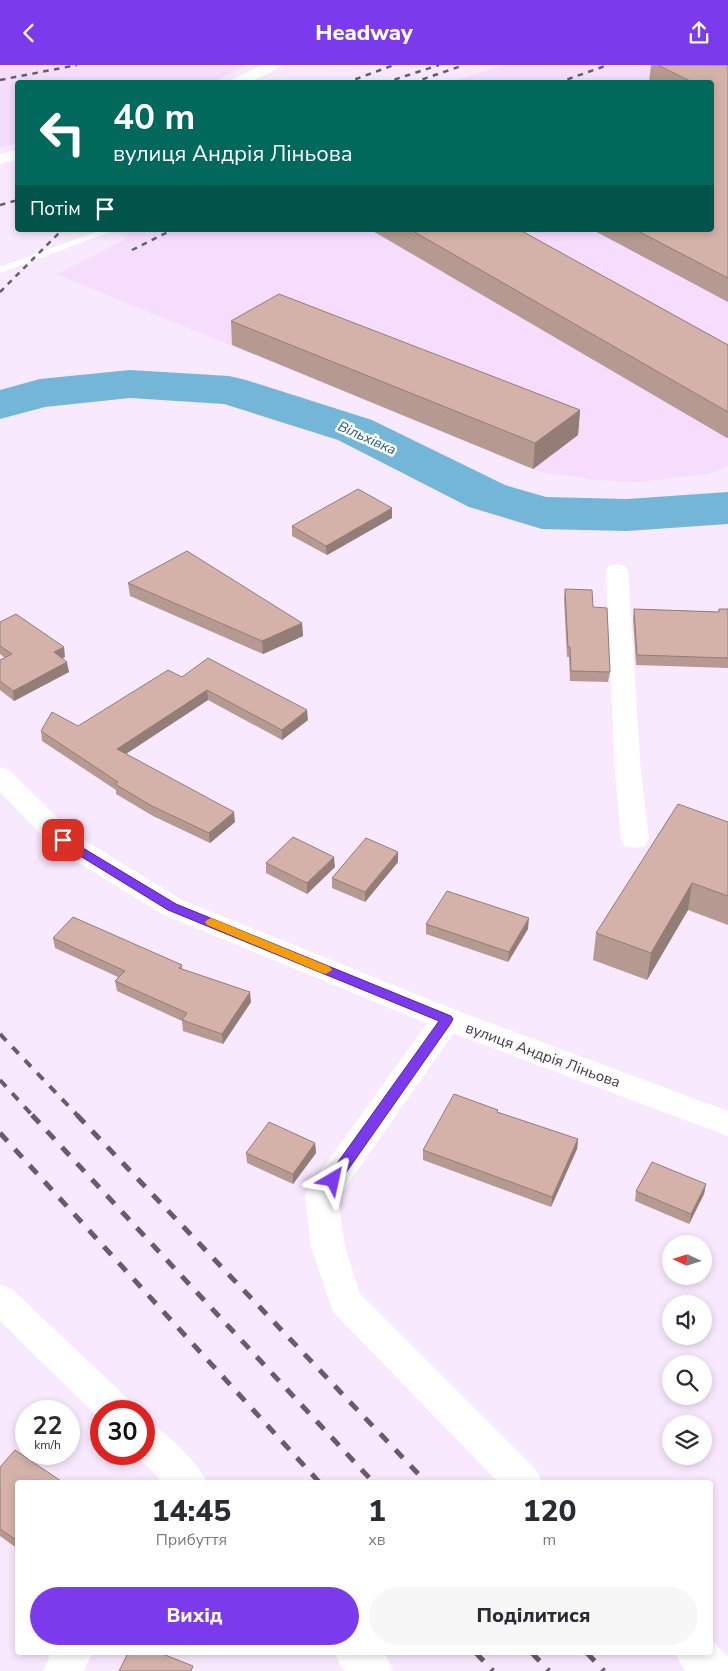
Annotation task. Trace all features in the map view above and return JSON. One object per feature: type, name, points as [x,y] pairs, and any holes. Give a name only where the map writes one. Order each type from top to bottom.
[{"type":"street","points":[[242,80],[274,65]]},
{"type":"street","points":[[0,159],[15,155]]},
{"type":"street","points":[[617,571],[628,773],[635,839]]},
{"type":"street","name":"вулиця Андрія Ліньова","points":[[0,776],[63,840],[172,907],[447,1019],[728,1124]]},
{"type":"street","points":[[447,1019],[322,1196],[328,1247],[345,1302],[521,1480]]},
{"type":"street","points":[[0,1299],[105,1400]]},
{"type":"street","points":[[155,1452],[174,1476]]},
{"type":"street","points":[[62,1671],[71,1655]]},
{"type":"street","points":[[357,1655],[373,1671]]},
{"type":"street","points":[[698,1655],[714,1671]]},
{"type":"lane","points":[[0,270],[104,232]]},
{"type":"shaded area","points":[[0,65],[246,65],[218,80],[15,80],[15,144],[0,148]]},
{"type":"shaded area","points":[[503,65],[728,65],[728,466],[708,474],[638,482],[596,480],[541,472],[56,274],[128,238],[118,232],[714,232],[714,80],[458,80]]},
{"type":"building","points":[[658,65],[728,65],[728,278],[640,232],[714,232],[714,80],[688,80]]},
{"type":"building","points":[[414,232],[524,232],[728,345],[728,412]]},
{"type":"building","points":[[279,294],[580,410],[535,443],[231,321]]},
{"type":"building","points":[[358,489],[392,508],[326,546],[292,526]]},
{"type":"building","points":[[187,551],[302,623],[262,641],[128,583]]},
{"type":"building","points":[[565,589],[592,590],[593,607],[607,608],[610,672],[571,671]]},
{"type":"building","points":[[634,609],[719,612],[719,609],[728,609],[728,658],[637,655]]},
{"type":"building","points":[[16,614],[64,647],[54,652],[67,662],[13,691],[0,681],[0,660],[12,654],[0,646],[0,622]]},
{"type":"building","points":[[208,658],[307,710],[282,730],[207,690],[117,749],[234,812],[209,833],[152,806],[115,784],[118,782],[41,731],[52,712],[78,726],[168,670],[182,677]]},
{"type":"building","points":[[678,804],[728,822],[728,896],[692,883],[651,953],[596,933]]},
{"type":"building","points":[[293,837],[334,857],[307,883],[266,863]]},
{"type":"building","points":[[366,838],[398,852],[365,892],[332,878]]},
{"type":"building","points":[[447,891],[529,918],[509,952],[426,924]]},
{"type":"building","points":[[73,917],[182,965],[179,968],[250,992],[222,1034],[182,1020],[187,1013],[115,981],[125,971],[53,938]]},
{"type":"building","points":[[454,1094],[498,1110],[497,1112],[578,1139],[552,1197],[423,1150]]},
{"type":"building","points":[[269,1122],[315,1143],[293,1174],[246,1153]]},
{"type":"building","points":[[652,1162],[706,1184],[691,1214],[636,1191]]},
{"type":"building","points":[[15,1450],[15,1465],[37,1465],[60,1480],[15,1480],[15,1539],[0,1529],[0,1467]]},
{"type":"building","points":[[127,1655],[165,1655],[193,1666],[191,1671],[119,1671]]},
{"type":"waterway","name":"Вільхівка","points":[[0,405],[40,393],[130,384],[229,390],[355,430],[487,496],[542,513],[627,515],[728,508]]},
{"type":"railway","points":[[0,80],[77,65]]},
{"type":"railway","points":[[353,80],[394,65]]},
{"type":"railway","points":[[393,80],[439,65]]},
{"type":"railway","points":[[421,80],[464,65]]},
{"type":"railway","points":[[566,80],[608,65]]},
{"type":"railway","points":[[0,205],[15,201]]},
{"type":"railway","points":[[0,292],[60,232]]},
{"type":"railway","points":[[132,250],[168,232]]},
{"type":"railway","points":[[0,1034],[78,1116]]},
{"type":"railway","points":[[0,1080],[33,1116]]},
{"type":"railway","points":[[32,1115],[371,1480]]},
{"type":"railway","points":[[77,1115],[424,1480]]},
{"type":"railway","points":[[0,1133],[317,1480]]},
{"type":"railway","points":[[478,1655],[493,1671]]},
{"type":"railway","points":[[534,1655],[549,1671]]},
{"type":"railway","points":[[589,1655],[604,1671]]},
{"type":"slow traffic","points":[[211,922],[326,970]]},
{"type":"route","points":[[63,840],[172,907],[447,1019],[333,1180]]}]
